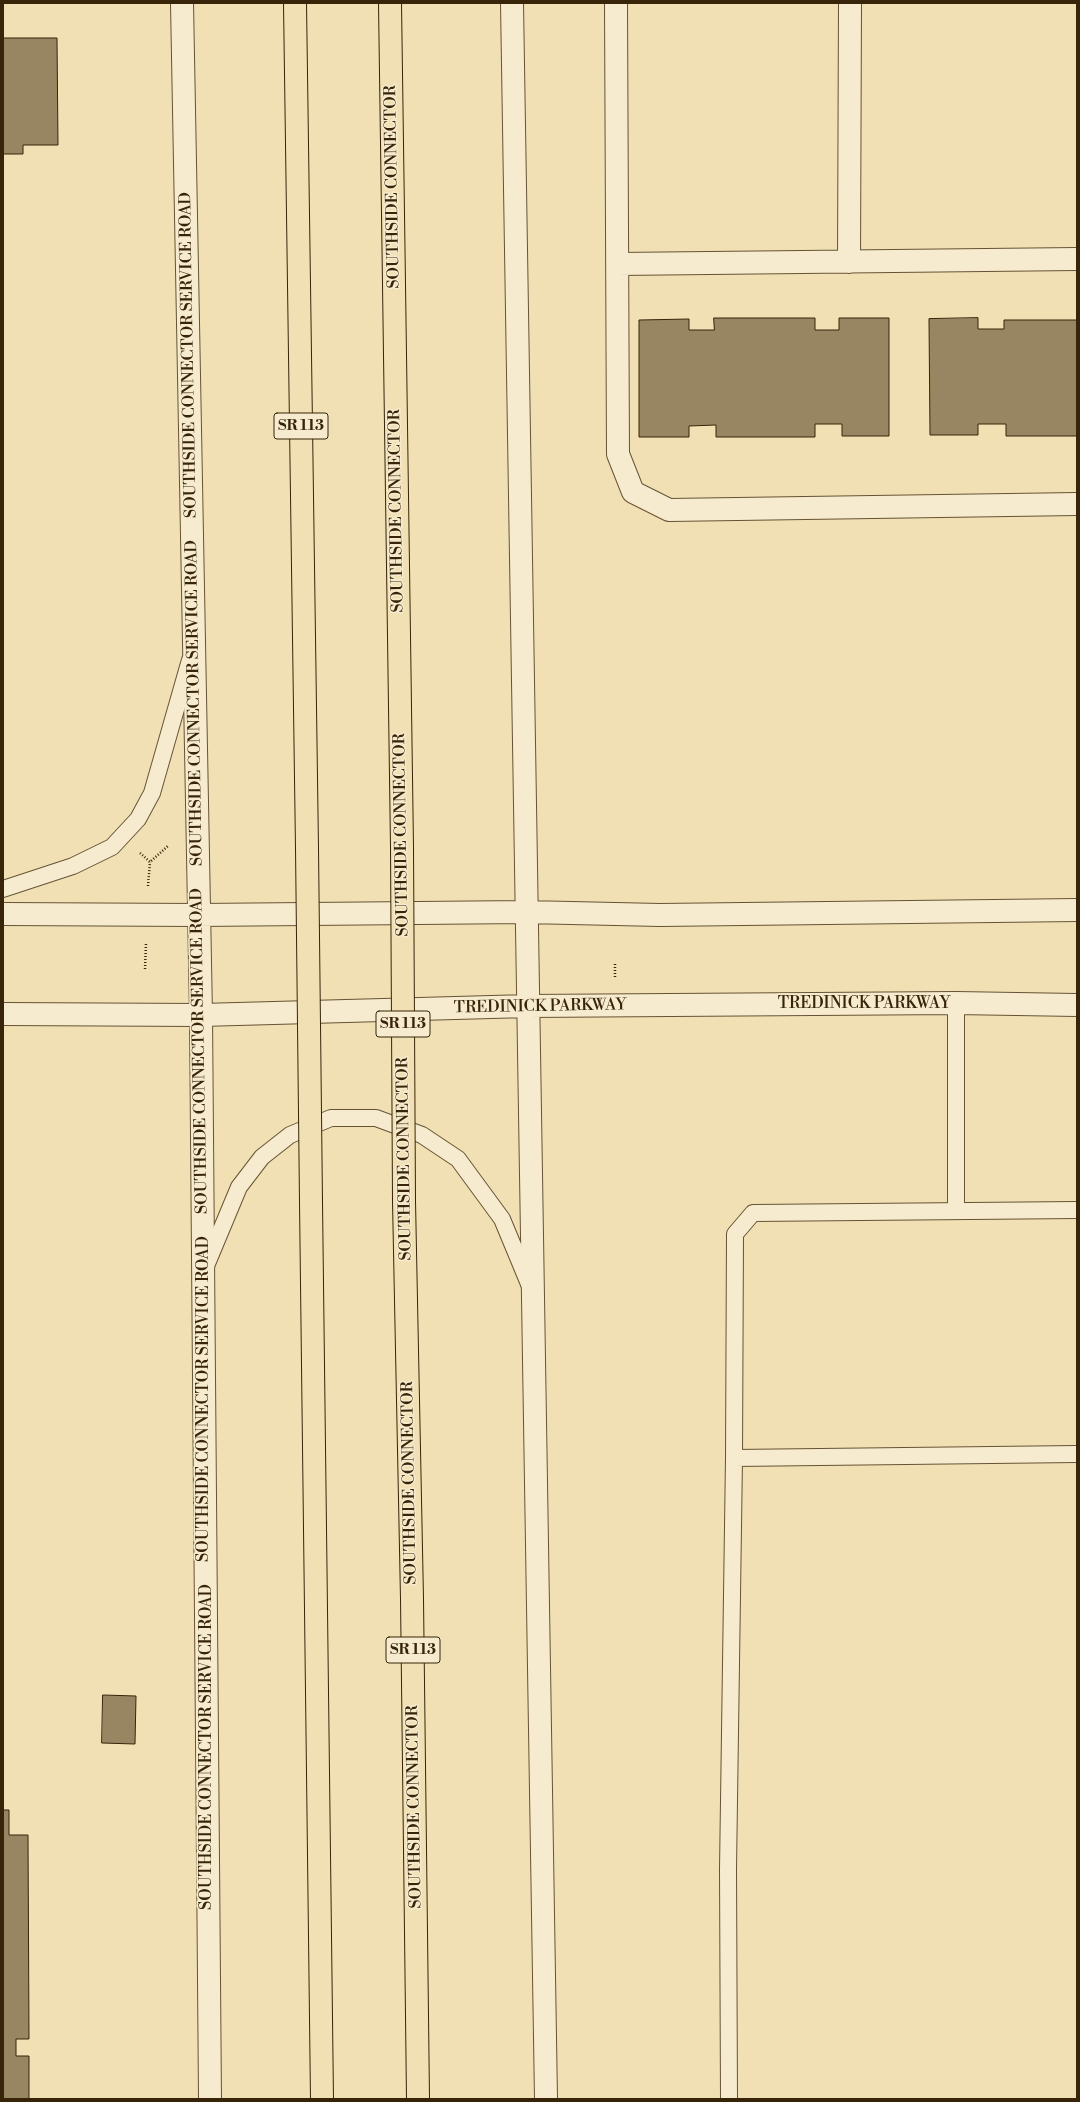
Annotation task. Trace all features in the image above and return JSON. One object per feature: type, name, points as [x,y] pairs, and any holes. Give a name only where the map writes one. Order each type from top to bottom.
[{"type":"highway","name":"SR 113","points":[[296,3],[322,2099]]},
{"type":"highway","name":"SOUTHSIDE CONNECTOR","points":[[390,3],[402,847],[404,1201],[412,1600],[418,2099]]},
{"type":"street","name":"SOUTHSIDE CONNECTOR SERVICE ROAD","points":[[182,3],[201,1015],[210,2099]]},
{"type":"street","points":[[512,3],[546,2099]]},
{"type":"street","points":[[616,3],[618,454],[633,492],[669,510],[1077,504]]},
{"type":"street","points":[[849,262],[850,3]]},
{"type":"street","points":[[618,264],[1077,259]]},
{"type":"street","points":[[3,914],[198,915],[526,912],[660,915],[1077,910]]},
{"type":"street","name":"TREDINICK PARKWAY","points":[[3,1014],[201,1015],[528,1006],[956,1003],[1077,1005]]},
{"type":"lane","points":[[3,889],[73,866],[112,847],[138,819],[152,793],[194,645]]},
{"type":"lane","points":[[956,1003],[956,1210]]},
{"type":"lane","points":[[204,1271],[239,1187],[262,1157],[290,1135],[331,1118],[376,1118],[422,1135],[458,1159],[502,1219],[533,1293]]},
{"type":"lane","points":[[729,2099],[728,1869],[734,1458],[735,1234],[754,1214],[956,1210],[1077,1210]]},
{"type":"lane","points":[[734,1458],[1077,1454]]},
{"type":"path","points":[[148,886],[150,862],[173,842]]},
{"type":"path","points":[[138,851],[150,862]]},
{"type":"path","points":[[146,940],[146,969]]},
{"type":"path","points":[[615,964],[615,985]]},
{"type":"building","points":[[3,38],[57,38],[58,145],[23,145],[23,154],[3,154]]},
{"type":"building","points":[[714,318],[815,318],[815,330],[839,330],[839,318],[889,318],[889,436],[842,436],[842,424],[815,424],[815,437],[716,437],[716,425],[689,426],[689,437],[639,437],[639,320],[689,319],[689,330],[714,330]]},
{"type":"building","points":[[978,318],[978,329],[1004,329],[1004,320],[1077,320],[1077,436],[1006,436],[1006,424],[978,424],[978,435],[930,435],[929,319]]},
{"type":"building","points":[[103,1695],[136,1696],[135,1744],[102,1743]]},
{"type":"building","points":[[3,1810],[9,1810],[9,1835],[28,1835],[29,2039],[16,2039],[16,2056],[29,2056],[29,2099],[3,2099]]}]
